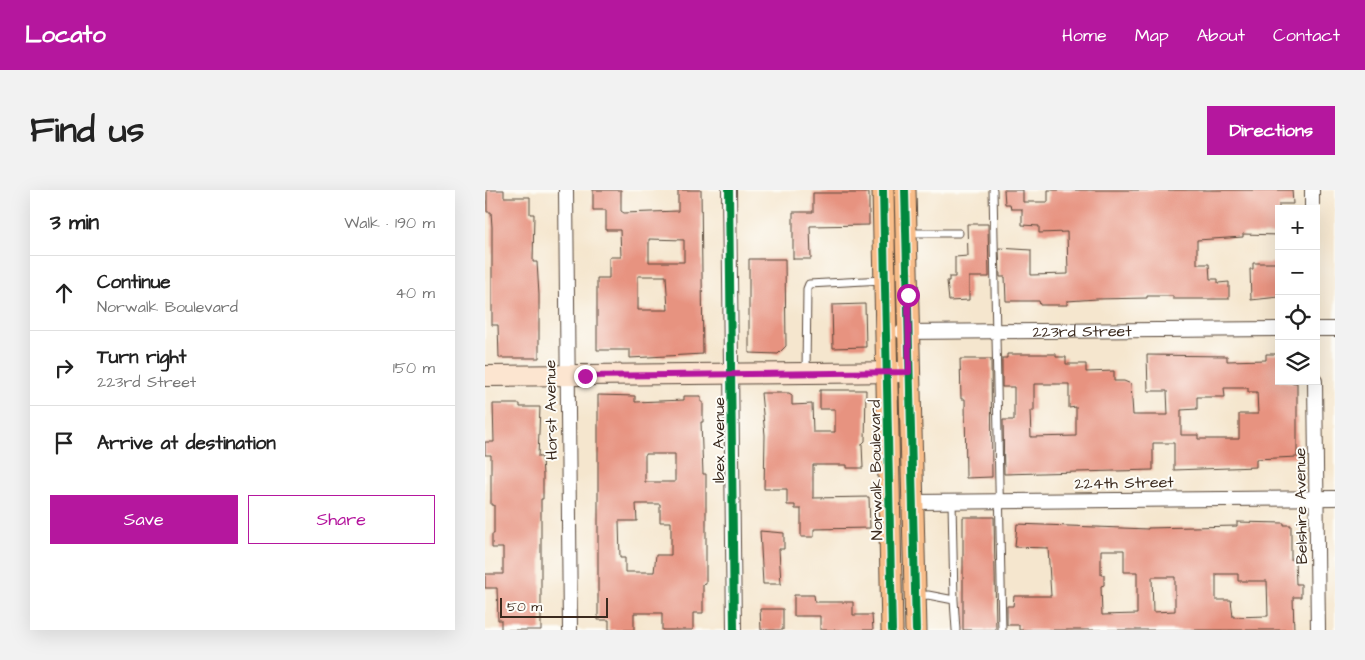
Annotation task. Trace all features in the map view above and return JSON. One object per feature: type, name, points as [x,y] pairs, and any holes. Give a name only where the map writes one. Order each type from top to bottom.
[{"type":"main road","name":"Norwalk Boulevard","points":[[883,190],[893,630]]},
{"type":"main road","points":[[905,190],[915,630]]},
{"type":"street","name":"Horst Avenue","points":[[566,190],[570,630]]},
{"type":"street","name":"Ibex Avenue","points":[[729,190],[734,630]]},
{"type":"street","points":[[1312,190],[1312,205]]},
{"type":"street","points":[[1320,329],[1335,328]]},
{"type":"street","name":"223rd Street","points":[[886,332],[1275,329]]},
{"type":"street","points":[[485,376],[909,372]]},
{"type":"street","name":"Belshire Avenue","points":[[1315,385],[1318,498],[1318,630]]},
{"type":"street","name":"224th Street","points":[[913,502],[1335,498]]},
{"type":"lane","points":[[993,190],[1002,630]]},
{"type":"lane","points":[[906,233],[959,233]]},
{"type":"lane","points":[[806,374],[807,289],[809,284],[885,280]]},
{"type":"lane","points":[[952,502],[956,630]]},
{"type":"lane","points":[[915,596],[954,600]]},
{"type":"building","points":[[487,190],[504,190],[504,197],[530,197],[530,214],[534,214],[533,262],[537,262],[539,295],[539,358],[499,358],[498,325],[492,325],[492,227],[491,212],[487,212]]},
{"type":"building","points":[[593,190],[621,190],[621,211],[624,213],[678,211],[678,190],[701,190],[703,354],[630,358],[630,350],[597,350],[597,278],[609,278],[609,257],[621,257],[620,230],[606,230],[606,210],[593,210]],"holes":[[[649,239],[684,240],[684,262],[649,262]],[[638,276],[666,276],[668,310],[638,310]]]},
{"type":"building","points":[[1004,190],[1023,190],[1023,202],[1048,202],[1048,190],[1292,190],[1293,204],[1275,205],[1275,235],[1243,234],[1243,237],[1197,240],[1197,264],[1209,264],[1210,279],[1218,279],[1218,283],[1229,282],[1229,299],[1173,299],[1173,296],[1147,296],[1147,298],[1067,301],[1067,305],[1040,305],[1039,301],[1006,301],[1005,277],[1000,277],[999,248],[1031,250],[1031,275],[1068,274],[1067,232],[1039,233],[1039,226],[1022,225],[1022,209],[1011,209],[1010,204],[1005,204]]},
{"type":"building","points":[[813,193],[869,193],[869,225],[810,226],[811,259],[793,259],[793,212],[813,212]]},
{"type":"building","points":[[967,224],[988,224],[989,277],[969,277],[969,300],[949,301],[947,281],[949,281],[949,277],[955,277],[955,257],[968,256]]},
{"type":"building","points":[[749,259],[785,259],[786,346],[778,354],[749,353]]},
{"type":"building","points":[[1253,263],[1275,263],[1275,297],[1251,300],[1250,269],[1253,269]]},
{"type":"building","points":[[865,304],[866,347],[833,348],[832,305]]},
{"type":"building","points":[[1007,354],[1056,354],[1056,357],[1066,357],[1066,364],[1086,364],[1086,372],[1114,371],[1114,381],[1124,381],[1131,384],[1133,415],[1168,415],[1167,391],[1148,391],[1147,355],[1227,356],[1227,361],[1266,360],[1266,354],[1275,354],[1275,385],[1297,385],[1297,457],[1256,459],[1256,467],[1174,470],[1174,443],[1153,443],[1153,470],[1004,474],[1003,420],[1014,420],[1014,387],[1002,387],[1002,358],[1007,358]],"holes":[[[1034,384],[1069,384],[1069,408],[1076,407],[1076,436],[1031,437],[1030,411],[1034,411]],[[1224,388],[1248,388],[1248,392],[1257,392],[1258,414],[1239,414],[1239,439],[1198,439],[1198,435],[1181,435],[1181,410],[1197,409],[1197,397],[1225,397]]]},
{"type":"building","points":[[960,359],[991,359],[992,477],[966,478],[965,399],[961,399]]},
{"type":"building","points":[[820,390],[866,390],[865,441],[862,444],[863,468],[847,468],[847,465],[813,465],[813,498],[869,497],[870,528],[814,529],[814,537],[801,537],[801,509],[795,509],[795,505],[787,505],[787,489],[764,489],[765,435],[761,393],[789,393],[792,395],[792,405],[812,404],[813,432],[835,432],[835,409],[820,409]]},
{"type":"building","points":[[598,395],[635,396],[635,402],[684,400],[684,396],[701,396],[701,402],[703,402],[703,422],[701,422],[703,474],[706,474],[706,584],[703,585],[703,613],[693,613],[693,630],[662,630],[662,613],[634,613],[634,630],[609,630],[609,620],[598,620]],"holes":[[[645,454],[675,454],[675,482],[645,482]],[[636,504],[660,504],[660,522],[671,522],[671,555],[656,555],[654,572],[625,572],[625,558],[620,558],[619,521],[637,521]]]},
{"type":"building","points":[[493,404],[520,404],[520,407],[540,407],[538,457],[542,457],[543,476],[543,499],[541,499],[541,630],[501,630],[501,620],[498,620],[497,588],[485,588],[485,574],[503,574],[503,548],[492,548],[494,505],[491,505],[491,455],[485,455],[485,442],[494,442]]},
{"type":"building","points":[[963,517],[994,517],[996,630],[963,630]]},
{"type":"building","points":[[1237,522],[1284,523],[1284,525],[1291,525],[1291,560],[1295,560],[1296,584],[1301,584],[1301,597],[1293,597],[1294,630],[1019,630],[1019,625],[1007,625],[1007,606],[1013,606],[1014,596],[1051,596],[1048,548],[1015,547],[1017,524],[1148,529],[1237,526]],"holes":[[[1101,550],[1124,550],[1124,572],[1137,572],[1137,614],[1102,615],[1101,586],[1104,585],[1104,575],[1101,575]],[[1216,574],[1238,574],[1238,581],[1267,581],[1268,616],[1233,617],[1231,600],[1216,600]],[[1152,577],[1175,577],[1175,611],[1153,612]]]},
{"type":"building","points":[[760,531],[784,533],[784,549],[779,549],[781,584],[763,584]]},
{"type":"building","points":[[794,595],[814,595],[815,602],[853,602],[853,615],[872,615],[873,630],[820,630],[820,616],[794,616]]},
{"type":"building","points":[[760,609],[783,609],[783,630],[761,630]]},
{"type":"cycle path","points":[[729,190],[734,630]]},
{"type":"cycle path","points":[[883,190],[892,630]]},
{"type":"cycle path","points":[[905,190],[916,630]]},
{"type":"route","points":[[585,376],[909,372],[908,295]]}]
